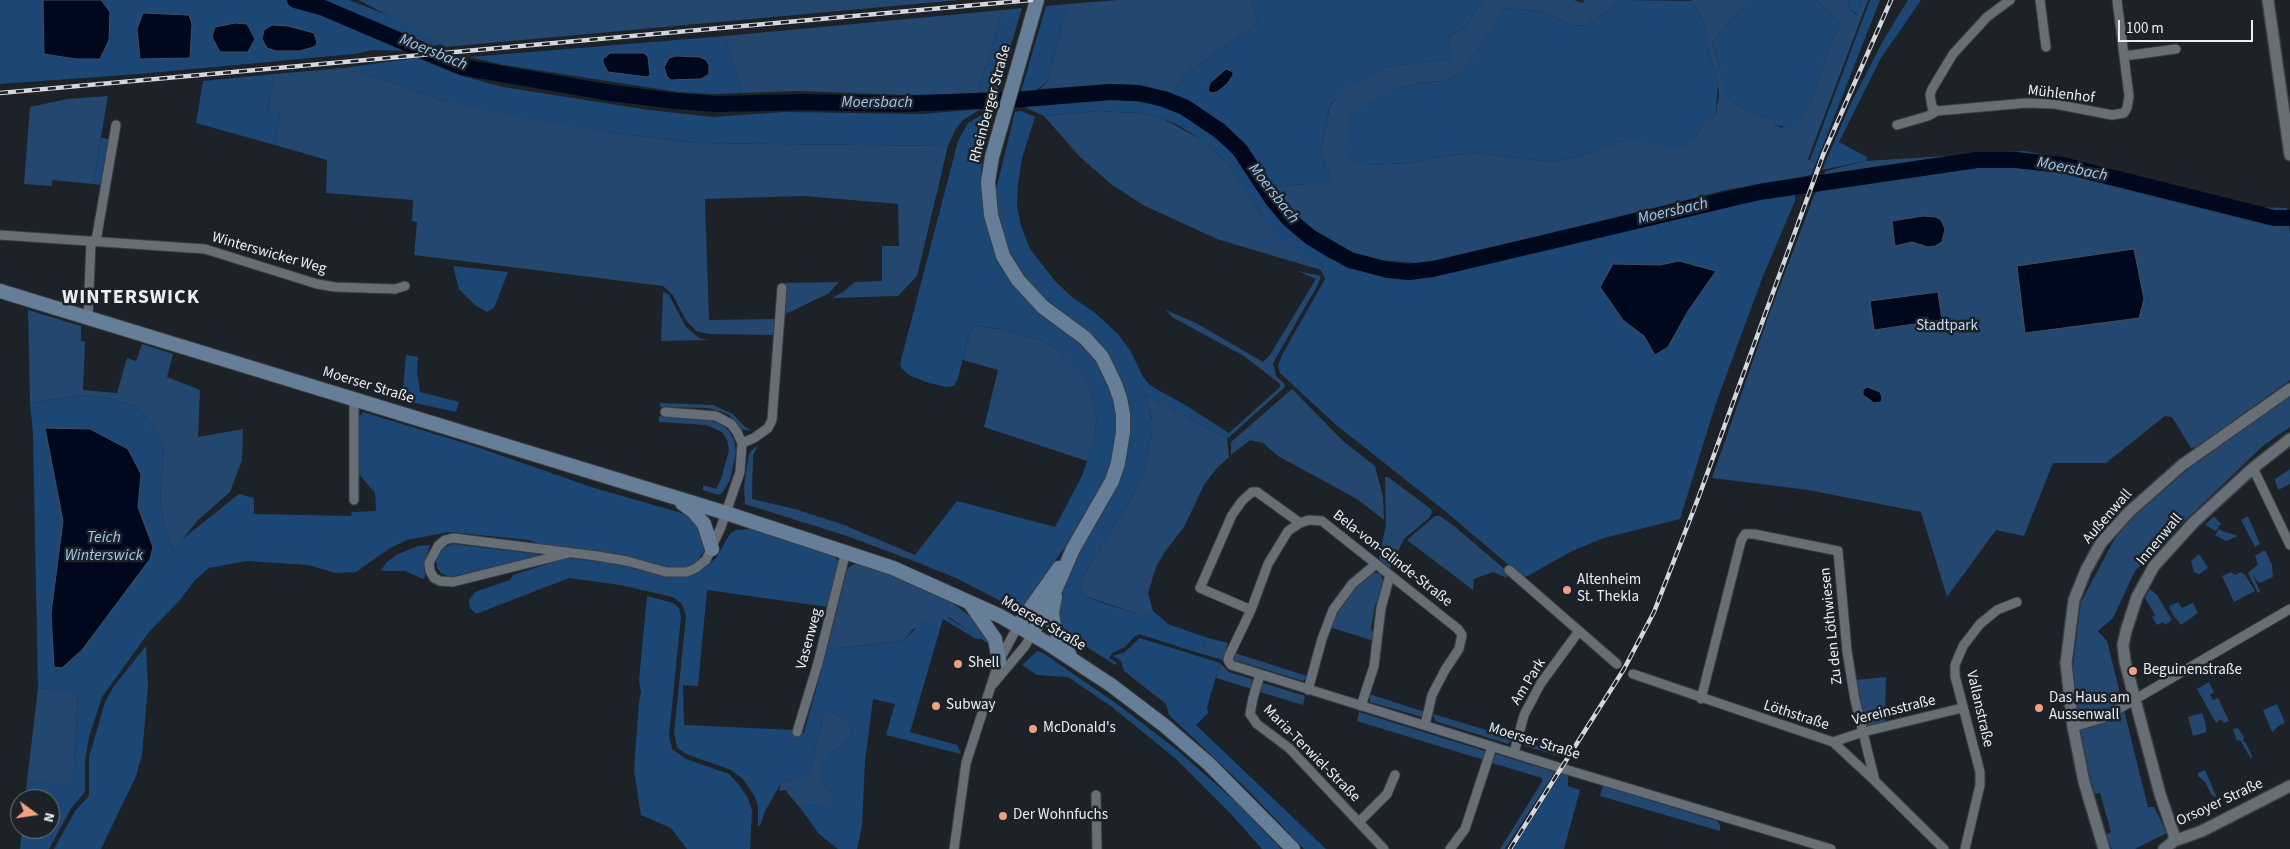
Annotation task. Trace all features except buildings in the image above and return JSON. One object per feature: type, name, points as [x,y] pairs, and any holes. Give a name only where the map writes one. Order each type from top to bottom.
[{"type":"main road","name":"Rheinberger Straße","points":[[1018,626],[1073,549],[1112,481],[1122,447],[1123,414],[1116,384],[1102,357],[1085,338],[1043,307],[1018,280],[1003,256],[991,215],[988,190],[992,157],[1037,0]]},
{"type":"main road","name":"Moerser Straße","points":[[0,291],[726,512],[893,568],[1018,626],[1072,659],[1152,716],[1185,743],[1237,791],[1293,849]]},
{"type":"main road","points":[[673,497],[693,511],[704,524],[712,549]]},
{"type":"main road","name":"Rheinberger Straße","points":[[1032,634],[1056,588],[1073,549]]},
{"type":"main road","points":[[1056,588],[1052,613],[1054,627],[1072,659]]},
{"type":"main road","points":[[970,603],[995,639],[999,661]]},
{"type":"street","points":[[1937,111],[1932,107],[1930,96],[1932,89],[1954,54],[1987,17],[2010,0]]},
{"type":"street","points":[[2040,0],[2046,48]]},
{"type":"street","name":"Mühlenhof","points":[[1897,125],[1928,116],[1937,111],[2026,103],[2055,104],[2112,115],[2124,113],[2127,108],[2128,96],[2117,0]]},
{"type":"street","points":[[2268,0],[2290,155]]},
{"type":"street","points":[[2124,56],[2176,49]]},
{"type":"street","points":[[88,317],[94,241],[116,125]]},
{"type":"street","name":"Winterswicker Weg","points":[[0,236],[205,249],[298,279],[335,287],[395,289],[404,286]]},
{"type":"street","points":[[742,443],[754,438],[768,428],[772,420],[782,288]]},
{"type":"street","name":"Außenwall","points":[[2104,849],[2084,782],[2073,727],[2066,663],[2068,632],[2074,600],[2086,570],[2101,544],[2129,512],[2182,465],[2290,389]]},
{"type":"street","points":[[354,400],[354,500]]},
{"type":"street","points":[[569,554],[453,582],[440,581],[434,578],[430,571],[429,563],[438,546],[445,540],[453,538],[627,561],[666,572],[688,572],[706,560],[712,549],[740,472],[742,443],[731,424],[716,416],[664,412]]},
{"type":"street","name":"Innenwall","points":[[2174,842],[2174,835],[2160,794],[2125,662],[2123,645],[2128,623],[2137,597],[2154,566],[2194,522],[2253,468],[2290,439]]},
{"type":"street","points":[[2253,468],[2290,546]]},
{"type":"street","points":[[1252,492],[1257,492],[1300,523],[1288,531],[1268,564],[1251,610],[1200,588],[1232,515],[1242,501],[1252,492]]},
{"type":"street","name":"Bela-von-Glinde-Straße","points":[[1300,523],[1310,520],[1322,521],[1458,629],[1462,635],[1459,649],[1444,670],[1432,694],[1425,725]]},
{"type":"street","name":"Zu den Löthwiesen","points":[[1701,699],[1740,541],[1745,534],[1754,534],[1838,551],[1847,651],[1855,700],[1875,781]]},
{"type":"street","name":"Vasenweg","points":[[796,732],[818,663],[846,551]]},
{"type":"street","points":[[1308,690],[1322,639],[1333,610],[1352,584],[1376,564]]},
{"type":"street","points":[[1509,570],[1618,664]]},
{"type":"street","points":[[1361,706],[1374,666],[1381,608],[1390,575]]},
{"type":"street","name":"Vallanstraße","points":[[1965,849],[1980,784],[1980,772],[1962,708],[1955,665],[1963,646],[1980,624],[1997,610],[2017,602]]},
{"type":"street","points":[[2073,727],[2103,718],[2290,609]]},
{"type":"street","name":"Moerser Straße","points":[[1251,610],[1229,656],[1228,663],[1308,690],[1831,849]]},
{"type":"street","points":[[954,849],[966,762],[999,661],[1018,626]]},
{"type":"street","name":"Am Park","points":[[1514,753],[1524,715],[1541,683],[1579,631]]},
{"type":"street","points":[[993,684],[1025,646],[1032,634]]},
{"type":"street","name":"Löthstraße","points":[[1633,674],[1701,699],[1833,742],[1944,849]]},
{"type":"street","name":"Maria-Terwiel-Straße","points":[[1260,675],[1250,714],[1258,724],[1288,748],[1384,849]]},
{"type":"street","name":"Vereinsstraße","points":[[1833,742],[1864,732],[1962,708]]},
{"type":"street","points":[[1450,849],[1465,829],[1492,746]]},
{"type":"street","name":"Maria-Terwiel-Straße","points":[[1359,822],[1387,794],[1394,774]]},
{"type":"street","name":"Orsoyer Straße","points":[[2164,849],[2174,842],[2202,831],[2290,786]]},
{"type":"street","points":[[1096,795],[1097,849]]},
{"type":"green space","points":[[359,0],[959,0],[446,47]]},
{"type":"green space","points":[[1118,0],[1251,0],[1258,23],[1187,73],[1171,94],[1133,85],[1111,84],[1040,89],[1047,82],[1068,4]]},
{"type":"green space","points":[[1483,0],[1574,0],[1582,3],[1585,0],[1622,0],[1586,26],[1574,25],[1539,11],[1506,8],[1462,72],[1443,81],[1419,83],[1387,91],[1363,165],[1412,163],[1435,157],[1478,153],[1550,162],[1577,157],[1624,140],[1693,141],[1703,122],[1716,115],[1719,95],[1718,84],[1707,45],[1707,30],[1693,1],[1690,0],[1749,0],[1712,42],[1724,83],[1724,95],[1746,111],[1776,120],[1775,125],[1782,128],[1811,102],[1828,49],[1841,24],[1816,0],[1848,0],[1850,9],[1856,15],[1862,0],[1868,0],[1808,159],[1816,163],[1811,175],[1726,190],[1443,260],[1418,263],[1375,260],[1352,253],[1319,236],[1287,207],[1272,187],[1332,184],[1321,151],[1330,106],[1344,88],[1387,67],[1451,59],[1448,37],[1465,27]]},
{"type":"green space","points":[[1003,10],[978,91],[985,94],[904,95],[799,91],[742,93],[725,36]]},
{"type":"green space","points":[[343,68],[395,83],[444,101],[606,132],[696,143],[948,146],[917,276],[898,296],[832,298],[855,282],[882,281],[882,246],[899,246],[898,204],[804,196],[705,199],[709,320],[776,319],[775,335],[709,334],[696,331],[685,319],[673,295],[663,286],[414,255],[417,222],[412,221],[413,200],[326,193],[327,160],[275,145],[280,114],[268,107],[274,74]]},
{"type":"green space","points":[[108,96],[93,184],[52,180],[52,186],[24,184],[30,107],[67,99]]},
{"type":"green space","points":[[1097,111],[1140,113],[1162,118],[1200,139],[1228,163],[1262,216],[1314,262],[1323,267],[1321,270],[1217,239],[1143,205],[1111,184],[1080,157],[1044,116]]},
{"type":"green space","name":"Stadtpark","points":[[2025,151],[2098,166],[2218,199],[2257,207],[2287,208],[2290,234],[2290,380],[2197,447],[2191,448],[2172,417],[2165,416],[2106,463],[2053,463],[2024,536],[1996,530],[1947,597],[1921,512],[1808,490],[1712,478],[1771,309],[1814,196],[1826,171],[1866,161]]},
{"type":"green space","points":[[1298,271],[1321,276],[1273,363],[1276,376],[1284,383],[1285,387],[1227,439],[1229,433],[1280,387],[1280,384],[1244,356],[1172,317],[1166,310],[1196,323],[1263,362],[1270,355],[1316,279]]},
{"type":"green space","points":[[839,282],[829,293],[787,313],[784,311],[785,283]]},
{"type":"green space","points":[[663,291],[669,295],[686,327],[699,338],[709,340],[661,341]]},
{"type":"green space","points":[[28,310],[81,326],[81,341],[85,342],[83,390],[117,393],[127,358],[136,361],[142,344],[173,354],[167,377],[200,390],[198,437],[243,429],[242,460],[230,492],[198,520],[173,551],[164,526],[160,499],[164,444],[147,418],[137,407],[113,399],[83,395],[30,403]]},
{"type":"green space","points":[[975,326],[1001,329],[1041,340],[1062,353],[1079,369],[1089,383],[1097,418],[1094,441],[1087,461],[984,427],[998,370],[963,360],[970,332]]},
{"type":"green space","points":[[1292,389],[1343,441],[1375,466],[1383,497],[1384,520],[1357,499],[1278,456],[1263,443],[1250,440],[1231,455],[1231,442]]},
{"type":"green space","points":[[2290,392],[2290,427],[2264,445],[2135,571],[2113,618],[2098,631],[2107,641],[2148,807],[2154,807],[2167,833],[2135,849],[2112,849],[2106,835],[2111,832],[2100,793],[2093,794],[2075,707],[2073,666],[2081,602],[2114,540],[2126,523],[2196,462]]},
{"type":"green space","points":[[1145,394],[1227,439],[1229,457],[1216,469],[1204,485],[1184,527],[1156,567],[1148,593],[1153,611],[1149,614],[1137,614],[1085,596],[1080,591],[1083,576],[1129,502],[1144,471],[1152,433],[1152,419]]},
{"type":"green space","points":[[660,403],[713,405],[733,414],[745,427],[752,431],[741,429],[729,415],[720,411],[707,408],[660,407]]},
{"type":"green space","points":[[659,416],[709,420],[721,424],[729,431],[734,440],[736,452],[730,480],[723,492],[719,495],[703,490],[703,485],[716,489],[721,479],[729,450],[727,440],[722,432],[706,425],[659,422]]},
{"type":"green space","points":[[758,445],[753,455],[752,499],[795,509],[844,525],[915,555],[911,560],[847,536],[745,504],[744,486],[748,459],[750,452]]},
{"type":"green space","points":[[2290,469],[2290,484],[2278,490],[2275,479]]},
{"type":"green space","points":[[1385,477],[1388,477],[1431,509],[1432,512],[1429,518],[1404,539],[1390,568],[1379,557],[1386,525]]},
{"type":"green space","points":[[1435,516],[1440,516],[1454,526],[1508,572],[1507,578],[1493,572],[1474,579],[1473,590],[1407,540]]},
{"type":"green space","points":[[2214,516],[2221,524],[2220,526],[2215,525],[2219,527],[2216,531],[2205,525]]},
{"type":"green space","points":[[2248,516],[2260,544],[2255,547],[2241,520]]},
{"type":"green space","points":[[2219,529],[2238,536],[2226,541],[2215,535]]},
{"type":"green space","points":[[2265,550],[2272,565],[2273,577],[2259,583],[2253,575],[2260,592],[2258,593],[2248,573],[2258,564],[2255,556]]},
{"type":"green space","points":[[2199,554],[2208,568],[2199,574],[2194,572],[2191,561]]},
{"type":"green space","points":[[859,563],[954,604],[983,626],[990,645],[949,617],[913,629],[903,641],[827,649],[847,569]]},
{"type":"green space","points":[[1372,572],[1381,574],[1383,582],[1379,601],[1375,605],[1371,629],[1374,634],[1374,641],[1329,627],[1349,596],[1349,592]]},
{"type":"green space","points":[[2231,572],[2235,575],[2241,572],[2245,575],[2255,591],[2234,602],[2222,576]]},
{"type":"green space","points":[[2150,589],[2157,595],[2172,620],[2165,625],[2163,622],[2157,625],[2152,617],[2155,615],[2145,598]]},
{"type":"green space","points":[[2178,602],[2182,608],[2193,603],[2198,613],[2181,625],[2169,606]]},
{"type":"green space","points":[[1208,638],[1228,643],[1223,660],[1202,654]]},
{"type":"green space","points":[[1235,653],[1307,676],[1307,678],[1303,681],[1234,660]]},
{"type":"green space","points":[[1220,663],[1229,672],[1254,680],[1252,689],[1216,678]]},
{"type":"green space","points":[[1886,677],[1885,722],[1867,727],[1855,680]]},
{"type":"green space","points":[[2209,682],[2214,692],[2210,695],[2213,700],[2218,698],[2229,721],[2224,723],[2221,719],[2216,723],[2197,689]]},
{"type":"green space","points":[[1263,683],[1305,696],[1303,705],[1260,692]]},
{"type":"green space","points":[[38,688],[78,692],[73,785],[27,781]]},
{"type":"green space","points":[[1369,694],[1425,712],[1422,717],[1370,702]]},
{"type":"green space","points":[[2277,704],[2285,723],[2272,732],[2263,710]]},
{"type":"green space","points":[[826,712],[833,712],[845,720],[850,725],[852,732],[849,739],[828,755],[821,775],[823,784],[830,791],[827,803],[819,807],[804,803],[801,809],[785,790],[779,791],[781,783],[795,778],[805,778],[811,769],[823,716]]},
{"type":"green space","points":[[1359,712],[1485,751],[1484,760],[1357,721]]},
{"type":"green space","points":[[2202,713],[2206,732],[2193,736],[2188,717]]},
{"type":"green space","points":[[1433,714],[1513,738],[1508,744],[1435,721]]},
{"type":"green space","points":[[2238,728],[2252,756],[2251,759],[2240,740],[2237,741],[2233,729]]},
{"type":"green space","points":[[1525,742],[1561,753],[1559,756],[1525,746]]},
{"type":"green space","points":[[1496,754],[1555,772],[1505,849],[1500,849],[1542,782],[1542,778],[1492,763]]},
{"type":"green space","points":[[2205,770],[2217,798],[2211,794],[2205,782],[2198,776],[2198,773]]},
{"type":"green space","points":[[1603,786],[1717,821],[1720,825],[1720,831],[1600,796]]},
{"type":"shaded area","points":[[0,0],[43,0],[44,54],[76,59],[110,12],[101,0],[349,0],[400,20],[442,44],[411,51],[372,50],[354,54],[139,74],[0,84]],"holes":[[[143,14],[154,14],[191,42],[190,58]]]},
{"type":"shaded area","points":[[1251,0],[1483,0],[1465,27],[1448,37],[1452,59],[1387,67],[1345,88],[1330,105],[1321,151],[1332,184],[1272,187],[1246,145],[1226,126],[1192,102],[1171,94],[1187,73],[1258,23]],"holes":[[[1217,76],[1233,76],[1227,84],[1212,93],[1207,88]]]},
{"type":"shaded area","points":[[1622,0],[1693,1],[1707,30],[1707,45],[1718,84],[1716,115],[1703,122],[1693,141],[1683,148],[1675,149],[1641,141],[1624,140],[1577,157],[1550,162],[1478,153],[1435,157],[1412,163],[1363,165],[1351,162],[1345,151],[1350,114],[1387,91],[1419,83],[1443,81],[1462,72],[1506,8],[1539,11],[1574,25],[1586,26]]},
{"type":"shaded area","points":[[1749,0],[1816,0],[1841,24],[1828,49],[1811,102],[1801,121],[1792,128],[1775,125],[1776,120],[1746,111],[1724,95],[1724,83],[1712,42]]},
{"type":"shaded area","points":[[1848,0],[1862,0],[1857,15],[1850,9]]},
{"type":"shaded area","points":[[1870,0],[1880,0],[1816,163],[1810,160]]},
{"type":"shaded area","points":[[1908,0],[1921,0],[1881,58],[1839,142],[1867,157],[1866,161],[1822,170],[1851,103],[1884,39]]},
{"type":"shaded area","points":[[1068,4],[1047,82],[1031,94],[1020,95],[1046,6]]},
{"type":"shaded area","points":[[1022,8],[996,96],[992,97],[978,91],[1003,10]]},
{"type":"shaded area","points":[[725,36],[742,93],[678,92],[504,65],[470,57]],"holes":[[[610,53],[635,53],[647,77]]]},
{"type":"shaded area","points":[[417,58],[459,75],[503,87],[649,110],[713,117],[784,112],[922,114],[981,109],[963,120],[955,130],[948,146],[696,143],[606,132],[516,117],[444,101],[395,83],[343,68]]},
{"type":"shaded area","points":[[274,74],[268,106],[280,114],[275,145],[196,123],[203,81]]},
{"type":"shaded area","points":[[1093,99],[1148,102],[1175,110],[1193,120],[1231,151],[1279,218],[1299,238],[1328,258],[1355,269],[1402,279],[1428,277],[1795,190],[1795,201],[1763,276],[1716,403],[1680,519],[1604,538],[1572,551],[1524,578],[1445,511],[1335,424],[1280,373],[1278,366],[1282,355],[1325,279],[1321,270],[1323,267],[1297,252],[1278,235],[1262,216],[1228,163],[1200,139],[1180,126],[1162,118],[1140,113],[1097,111],[1044,116],[1022,106]],"holes":[[[1679,261],[1715,272],[1688,311],[1668,347],[1655,355],[1644,336],[1613,264],[1660,265]]]},
{"type":"shaded area","points":[[1021,111],[1035,117],[1022,158],[1017,207],[1021,226],[1030,249],[1055,281],[1118,334],[1131,352],[1143,377],[1151,386],[1229,433],[1227,439],[1145,394],[1152,420],[1152,433],[1144,471],[1129,502],[1083,576],[1080,591],[1085,596],[1137,614],[1149,614],[1153,611],[1168,624],[1208,638],[1202,654],[1139,634],[1125,647],[1112,653],[1109,658],[1117,663],[1115,665],[1060,630],[1056,602],[1065,579],[1120,479],[1126,462],[1131,427],[1129,404],[1125,389],[1108,355],[1088,332],[1036,291],[1015,263],[1004,242],[997,216],[996,190],[1015,112]]},
{"type":"shaded area","points":[[991,113],[982,149],[981,186],[988,228],[997,256],[1025,298],[1074,338],[1099,365],[1114,402],[1117,419],[1117,438],[1110,468],[1101,488],[1065,547],[1020,611],[956,578],[911,560],[957,501],[1055,527],[1082,476],[1094,441],[1097,418],[1089,383],[1079,369],[1062,353],[1041,340],[1001,329],[975,326],[970,332],[958,378],[954,386],[946,387],[926,382],[909,375],[902,369],[900,364],[958,141],[968,123],[983,114]]},
{"type":"shaded area","points":[[101,138],[110,139],[102,185],[93,184]]},
{"type":"shaded area","points":[[453,266],[508,272],[494,308],[487,312],[475,305],[459,289]]},
{"type":"shaded area","points":[[406,355],[418,357],[417,372],[420,392],[459,402],[456,412],[402,400]]},
{"type":"shaded area","points":[[83,395],[113,399],[137,407],[147,418],[164,444],[160,499],[164,526],[173,551],[180,541],[239,494],[254,498],[254,514],[351,516],[352,512],[376,511],[375,493],[357,472],[357,426],[359,417],[363,412],[477,447],[591,487],[692,516],[706,542],[705,550],[694,565],[674,569],[615,554],[541,545],[529,540],[449,532],[407,540],[390,548],[356,572],[336,573],[308,565],[247,561],[209,568],[195,580],[180,600],[149,632],[102,697],[89,737],[85,762],[85,792],[72,807],[60,829],[60,789],[26,789],[27,781],[73,784],[78,693],[38,688],[33,434],[30,403]],"holes":[[[46,429],[141,474],[138,507],[153,547],[150,559],[82,650],[62,668],[54,667],[51,613],[63,521]]]},
{"type":"shaded area","points":[[752,529],[830,553],[838,560],[841,566],[828,607],[707,590],[698,686],[683,685],[684,725],[795,730],[804,733],[827,649],[903,641],[922,622],[944,615],[982,639],[976,639],[943,619],[910,732],[957,745],[961,754],[886,735],[895,704],[873,699],[865,761],[862,826],[857,849],[838,849],[819,834],[801,809],[804,803],[819,807],[827,803],[830,791],[823,784],[821,775],[822,764],[828,755],[849,739],[852,732],[850,725],[833,712],[826,712],[823,716],[811,769],[805,778],[795,778],[781,783],[765,811],[760,826],[758,826],[758,807],[755,797],[743,779],[731,770],[686,754],[677,747],[674,733],[686,616],[682,604],[673,597],[620,585],[569,578],[476,614],[470,608],[469,600],[475,592],[510,580],[513,575],[566,558],[613,563],[664,576],[683,577],[697,573],[716,558],[730,534],[736,530]]},
{"type":"shaded area","points":[[453,544],[537,554],[539,556],[450,577],[441,573],[437,568],[436,557],[443,548]]},
{"type":"shaded area","points":[[430,545],[424,565],[425,577],[423,579],[405,571],[381,570],[396,555],[418,546]]},
{"type":"shaded area","points":[[647,596],[673,603],[679,608],[681,617],[669,735],[672,749],[686,759],[729,774],[740,786],[748,798],[752,811],[750,849],[687,849],[671,828],[641,815],[634,771],[641,693],[639,680]]},
{"type":"shaded area","points":[[1140,638],[1220,663],[1207,707],[1208,713],[1196,725],[1326,849],[1304,849],[1245,787],[1169,715],[1166,704],[1124,671],[1121,661],[1113,656],[1125,652]]},
{"type":"shaded area","points":[[146,646],[148,686],[142,755],[136,776],[101,849],[54,849],[75,811],[89,796],[89,757],[105,702],[114,686]]},
{"type":"shaded area","points":[[1037,651],[1043,653],[1117,704],[1176,749],[1237,803],[1281,849],[1262,849],[1230,813],[1176,759],[1112,707],[1068,677],[1037,675],[1022,665]]},
{"type":"shaded area","points":[[1561,774],[1568,775],[1568,786],[1580,790],[1564,849],[1513,849]]},
{"type":"shaded area","points":[[21,839],[54,839],[49,849],[20,849]]},
{"type":"water","points":[[43,0],[101,0],[110,12],[109,40],[100,59],[76,59],[44,54]]},
{"type":"water","points":[[143,13],[189,15],[192,24],[190,58],[140,59],[137,29]]},
{"type":"water","points":[[235,23],[247,24],[255,39],[248,52],[220,52],[212,37],[215,27]]},
{"type":"water","points":[[272,25],[288,26],[314,33],[317,43],[314,47],[299,51],[276,51],[267,48],[262,39],[264,30]]},
{"type":"water","points":[[610,53],[644,53],[648,57],[650,75],[647,77],[608,72],[603,59]]},
{"type":"water","points":[[676,56],[700,57],[706,60],[709,65],[709,74],[701,79],[671,80],[667,77],[664,67],[669,58]]},
{"type":"water","points":[[1226,69],[1233,72],[1227,84],[1217,92],[1212,93],[1208,91],[1210,83]]},
{"type":"water","points":[[1923,216],[1936,217],[1941,220],[1945,229],[1942,242],[1928,247],[1912,242],[1895,246],[1892,221]]},
{"type":"water","points":[[2134,249],[2144,299],[2139,318],[2025,333],[2017,266]]},
{"type":"water","points":[[1679,261],[1716,271],[1688,311],[1668,347],[1655,355],[1644,336],[1623,320],[1600,287],[1613,264],[1660,265]]},
{"type":"water","points":[[1938,292],[1942,320],[1874,330],[1870,301]]},
{"type":"water","points":[[1867,387],[1880,392],[1881,402],[1874,403],[1863,395],[1863,390]]},
{"type":"water","name":"Teich Winterswick","points":[[45,428],[90,429],[128,449],[141,474],[138,507],[153,547],[150,559],[82,650],[62,668],[54,667],[51,613],[63,521]]},
{"type":"waterway","name":"Moersbach","points":[[295,0],[321,7],[462,67],[611,93],[675,101],[718,104],[804,102],[900,104],[1025,99],[1111,92],[1138,93],[1164,99],[1184,107],[1220,131],[1240,150],[1273,200],[1289,219],[1310,237],[1350,260],[1388,270],[1409,272],[1433,269],[1759,192],[1977,160],[2016,160],[2062,165],[2274,218],[2290,218]]},
{"type":"railway","points":[[0,93],[1031,0]]},
{"type":"railway","points":[[1510,849],[1624,669],[1654,612],[1699,496],[1823,155],[1891,0]]},
{"type":"place","name":"Altenheim St. Thekla","points":[[1567,590]]},
{"type":"place","name":"Shell","points":[[958,664]]},
{"type":"place","name":"Beguinenstraße","points":[[2133,671]]},
{"type":"place","name":"Subway","points":[[936,706]]},
{"type":"place","name":"Das Haus am Aussenwall","points":[[2039,708]]},
{"type":"place","name":"McDonald's","points":[[1033,729]]},
{"type":"place","name":"Der Wohnfuchs","points":[[1003,816]]},
{"type":"district","name":"WINTERSWICK","points":[[131,299]]}]
